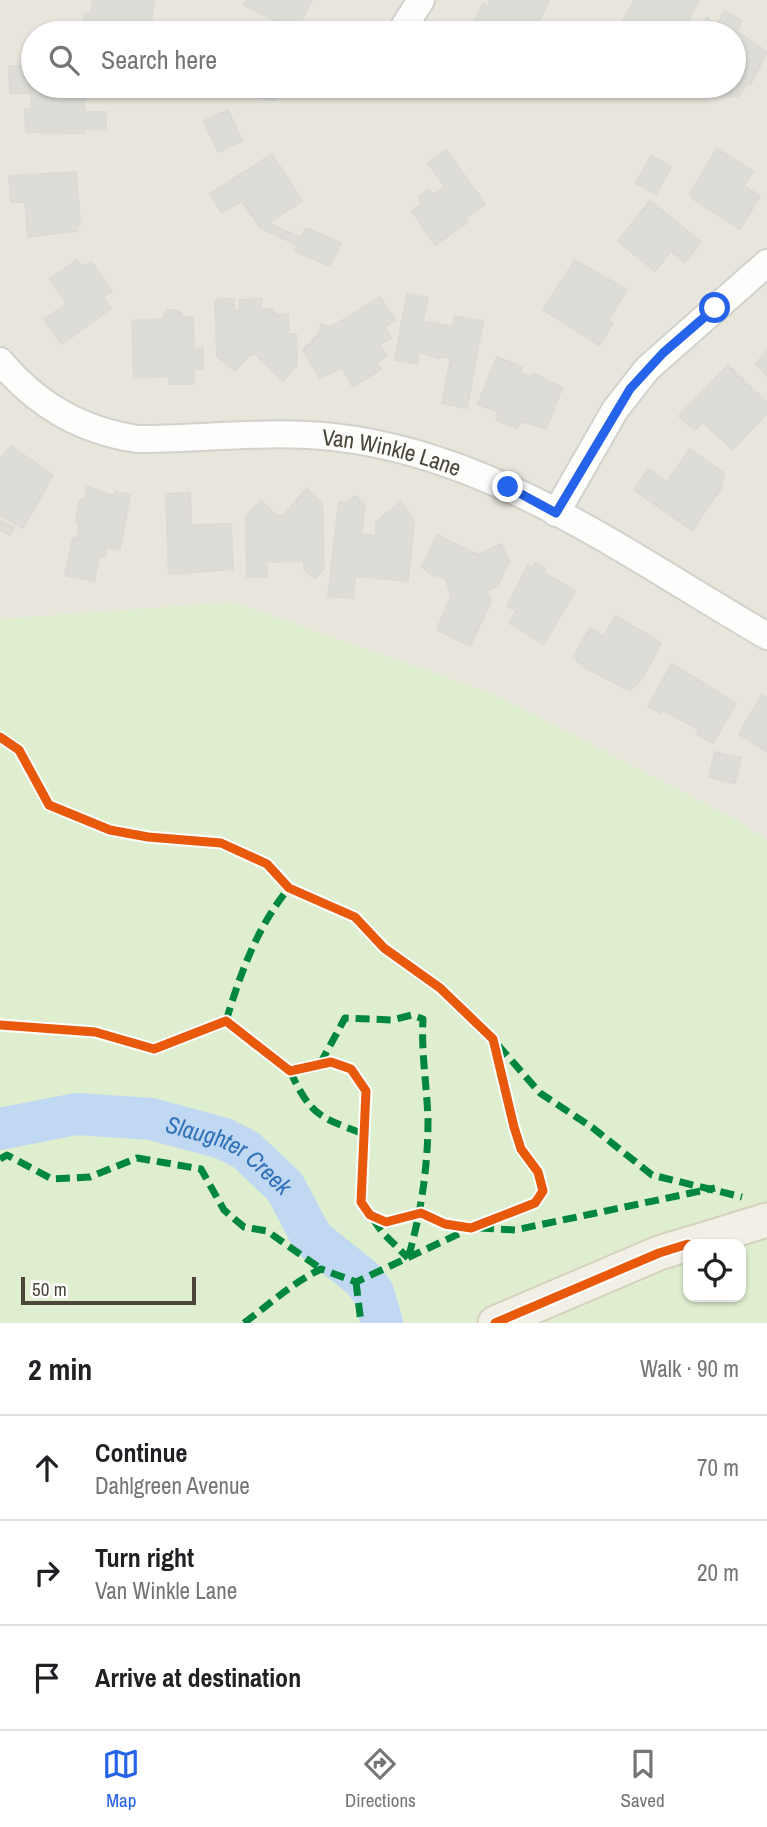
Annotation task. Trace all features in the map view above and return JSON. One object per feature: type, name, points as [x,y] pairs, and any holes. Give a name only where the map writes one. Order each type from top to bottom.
[{"type":"main road","points":[[704,1239],[767,1220]]},
{"type":"main road","points":[[495,1323],[683,1246]]},
{"type":"street","points":[[408,21],[421,0]]},
{"type":"street","points":[[556,513],[615,410],[647,369],[767,263]]},
{"type":"street","name":"Van Winkle Lane","points":[[0,361],[16,380],[52,410],[106,433],[137,439],[275,434],[369,443],[400,449],[468,471],[508,487],[556,513],[767,636]]},
{"type":"shaded area","points":[[0,0],[767,0],[767,840],[733,818],[494,694],[233,602],[0,619]]},
{"type":"green space","points":[[233,602],[494,694],[733,818],[767,840],[767,1323],[0,1323],[0,619]]},
{"type":"building","points":[[93,0],[154,0],[151,21],[84,21],[85,13],[90,14]]},
{"type":"building","points":[[247,0],[312,0],[301,21],[276,21],[244,5]]},
{"type":"building","points":[[491,0],[549,0],[539,21],[474,21],[483,4],[487,7]]},
{"type":"building","points":[[635,0],[699,0],[688,21],[623,21]]},
{"type":"building","points":[[725,11],[742,21],[719,21]]},
{"type":"building","points":[[746,37],[767,52],[751,83],[746,84]]},
{"type":"building","points":[[9,66],[21,66],[21,93],[10,93]]},
{"type":"building","points":[[31,98],[85,98],[85,112],[106,112],[106,130],[84,129],[84,133],[26,132],[25,109],[32,108]]},
{"type":"building","points":[[228,110],[242,141],[218,152],[204,121]]},
{"type":"building","points":[[717,149],[753,171],[744,186],[760,196],[740,229],[692,198],[690,193]]},
{"type":"building","points":[[446,150],[485,204],[465,218],[468,222],[435,245],[412,211],[422,204],[418,197],[429,189],[433,195],[445,187],[428,163]]},
{"type":"building","points":[[272,154],[302,201],[268,223],[301,238],[306,228],[341,243],[330,266],[295,251],[298,245],[260,228],[242,201],[222,213],[210,194]]},
{"type":"building","points":[[651,156],[671,167],[656,194],[636,183]]},
{"type":"building","points":[[76,172],[80,225],[76,225],[77,231],[28,237],[25,202],[11,202],[9,176]]},
{"type":"building","points":[[650,201],[701,242],[685,262],[671,251],[655,271],[618,241]]},
{"type":"building","points":[[77,260],[83,267],[91,262],[112,291],[103,297],[111,308],[62,344],[44,319],[67,304],[50,279]]},
{"type":"building","points":[[575,260],[627,290],[608,320],[613,323],[599,345],[543,310]]},
{"type":"building","points":[[407,294],[428,298],[423,321],[453,327],[455,316],[483,321],[467,408],[442,403],[451,358],[440,356],[439,359],[419,352],[417,364],[395,360]]},
{"type":"building","points":[[380,297],[395,320],[385,327],[391,338],[380,345],[387,356],[377,363],[381,369],[353,387],[342,368],[320,378],[303,350],[319,334],[321,324],[331,327]]},
{"type":"building","points":[[234,299],[234,311],[240,310],[240,300],[261,299],[261,309],[271,309],[277,315],[288,314],[289,334],[296,334],[297,365],[283,381],[255,354],[250,355],[235,371],[217,356],[215,300]]},
{"type":"building","points":[[167,310],[175,310],[181,313],[182,317],[193,317],[194,349],[203,348],[203,368],[194,369],[194,384],[169,384],[169,376],[134,378],[132,321],[163,319]]},
{"type":"building","points":[[767,350],[767,376],[756,364]]},
{"type":"building","points":[[497,357],[522,367],[519,373],[531,377],[533,373],[562,388],[546,429],[521,421],[517,428],[496,420],[499,412],[478,404]]},
{"type":"building","points":[[728,365],[767,403],[767,413],[733,449],[702,422],[695,430],[679,416]]},
{"type":"building","points":[[11,446],[53,475],[23,528],[0,515],[0,459]]},
{"type":"building","points":[[690,449],[725,474],[720,485],[722,487],[692,530],[634,490],[648,469],[667,482]]},
{"type":"building","points":[[87,487],[114,496],[115,492],[130,495],[120,549],[106,547],[105,556],[99,556],[94,581],[65,575],[73,538],[77,539],[79,526],[76,520],[80,500],[84,500]]},
{"type":"building","points":[[307,488],[322,503],[324,568],[315,578],[304,569],[304,561],[266,562],[267,577],[247,577],[246,517],[261,500],[276,516],[284,515]]},
{"type":"building","points":[[190,493],[191,525],[231,524],[233,569],[169,574],[166,494]]},
{"type":"building","points":[[355,496],[365,505],[361,534],[375,536],[376,522],[401,502],[414,520],[408,581],[355,576],[353,598],[328,596],[339,502],[346,503]]},
{"type":"building","points":[[0,520],[14,528],[10,535],[0,530]]},
{"type":"building","points":[[437,535],[478,555],[501,544],[510,563],[504,566],[506,567],[498,586],[487,590],[491,602],[470,646],[437,630],[451,596],[446,579],[436,574],[435,577],[422,567]]},
{"type":"building","points":[[535,563],[545,568],[543,572],[575,591],[544,644],[509,623],[516,611],[507,606],[528,565],[533,567]]},
{"type":"building","points":[[616,616],[661,643],[643,677],[630,691],[586,668],[573,657],[590,628],[604,636]]},
{"type":"building","points":[[672,664],[736,703],[713,743],[697,734],[699,730],[663,710],[661,713],[648,706]]},
{"type":"building","points":[[762,695],[767,698],[767,752],[739,734]]},
{"type":"building","points":[[715,752],[741,758],[735,783],[709,777]]},
{"type":"waterway","name":"Slaughter Creek","points":[[0,1129],[76,1114],[151,1119],[222,1138],[246,1150],[285,1187],[312,1238],[363,1279],[373,1292],[382,1323]]},
{"type":"marked path","points":[[226,1021],[259,934],[289,888]]},
{"type":"marked path","points":[[320,1064],[345,1018],[392,1020],[412,1015],[423,1019],[427,1155],[417,1224],[408,1258]]},
{"type":"marked path","points":[[498,1045],[540,1093],[593,1128],[652,1175],[742,1197]]},
{"type":"marked path","points":[[290,1071],[304,1097],[318,1113],[364,1134]]},
{"type":"marked path","points":[[0,1159],[7,1155],[52,1179],[90,1177],[137,1158],[201,1169],[224,1210],[244,1227],[267,1231],[321,1269]]},
{"type":"marked path","points":[[480,1228],[515,1230],[715,1188]]},
{"type":"marked path","points":[[373,1219],[408,1258]]},
{"type":"marked path","points":[[244,1323],[291,1287],[321,1269],[356,1282],[467,1230]]},
{"type":"marked path","points":[[356,1282],[361,1323]]},
{"type":"cycle path","points":[[0,737],[19,750],[49,805],[110,830],[148,837],[221,843],[267,864],[289,888],[355,917],[384,948],[440,988],[493,1039],[521,1149],[538,1172],[543,1191],[535,1203],[471,1228],[445,1224],[421,1213],[386,1222],[370,1215],[361,1202],[366,1091],[351,1069],[331,1062],[290,1071],[226,1021],[154,1049],[95,1032],[0,1025]]},
{"type":"cycle path","points":[[495,1323],[659,1253],[683,1246]]},
{"type":"route","points":[[508,487],[556,513],[615,410],[630,389],[663,353],[715,308]]}]
